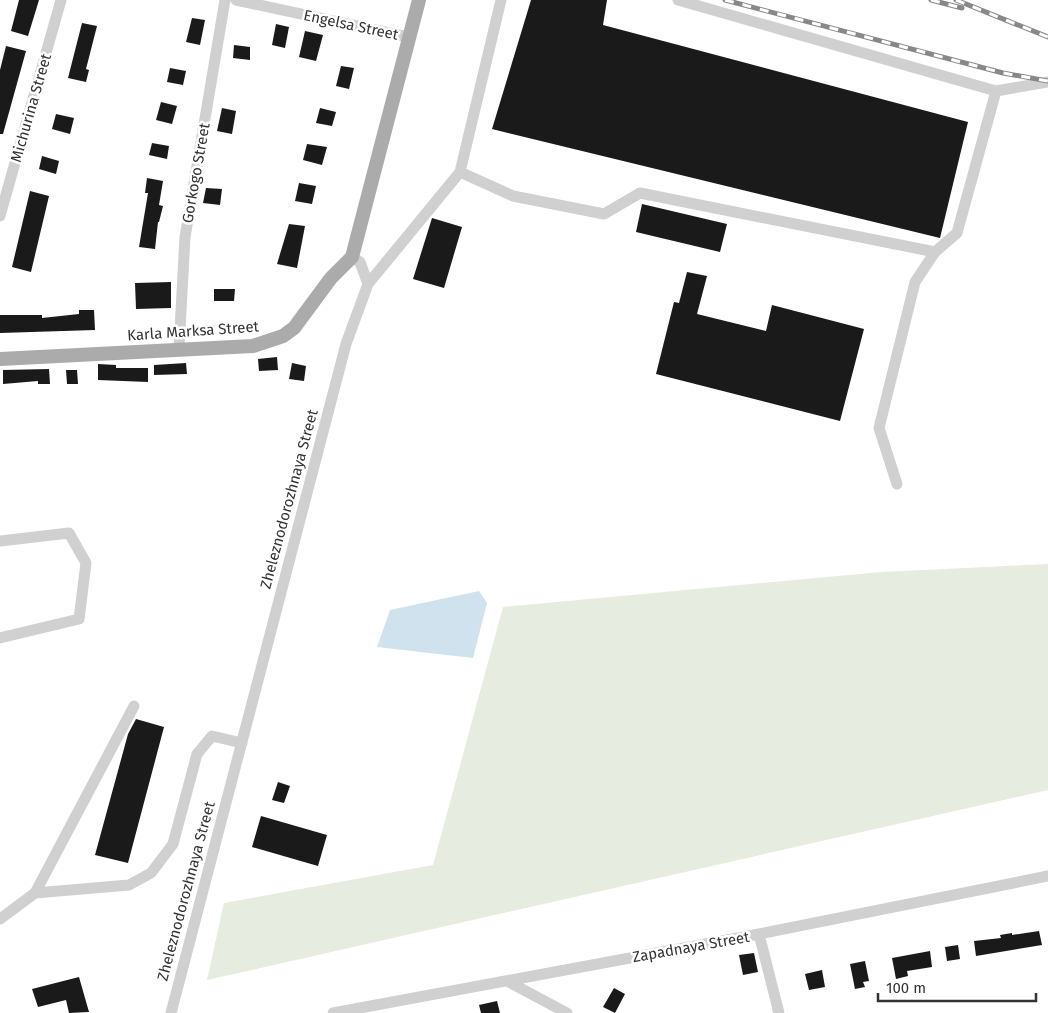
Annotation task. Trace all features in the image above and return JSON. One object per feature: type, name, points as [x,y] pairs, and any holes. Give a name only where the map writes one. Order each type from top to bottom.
[{"type":"main road","points":[[352,256],[419,0]]},
{"type":"main road","name":"Karla Marksa Street","points":[[0,359],[179,348],[253,346],[283,336],[294,328],[331,278],[352,256]]},
{"type":"street","name":"Michurina Street","points":[[0,216],[61,0]]},
{"type":"street","name":"Gorkogo Street","points":[[179,348],[185,238],[225,0]]},
{"type":"street","name":"Engelsa Street","points":[[236,0],[408,37]]},
{"type":"street","points":[[501,0],[460,172],[513,196],[604,214],[640,193],[935,252]]},
{"type":"street","points":[[678,0],[996,91],[1048,82]]},
{"type":"street","points":[[897,484],[879,428],[915,282],[935,252],[957,233],[996,91]]},
{"type":"street","name":"Zheleznodorozhnaya Street","points":[[171,1013],[346,344],[368,284],[460,172]]},
{"type":"street","points":[[352,256],[360,262],[368,284]]},
{"type":"street","points":[[0,541],[68,534],[86,563],[80,619],[0,638]]},
{"type":"street","points":[[0,919],[35,894],[134,706]]},
{"type":"street","points":[[35,894],[129,886],[151,873],[173,844],[198,754],[212,736],[242,743]]},
{"type":"street","name":"Zapadnaya Street","points":[[333,1013],[759,934],[1048,876]]},
{"type":"street","points":[[759,934],[779,1013]]},
{"type":"street","points":[[507,980],[567,1013]]},
{"type":"shaded area","points":[[1048,564],[1048,790],[207,980],[224,903],[433,865],[503,607],[881,572]]},
{"type":"water","points":[[479,591],[487,603],[473,658],[377,647],[390,610]]},
{"type":"building","points":[[19,0],[39,0],[28,36],[11,31]]},
{"type":"building","points":[[531,0],[607,0],[603,25],[968,122],[940,238],[492,129]]},
{"type":"building","points":[[192,18],[205,20],[200,45],[186,42]]},
{"type":"building","points":[[82,23],[97,26],[86,69],[89,70],[86,82],[68,78]]},
{"type":"building","points":[[276,24],[289,27],[285,48],[272,45]]},
{"type":"building","points":[[305,31],[323,35],[316,61],[299,57]]},
{"type":"building","points":[[234,45],[250,47],[250,60],[233,58]]},
{"type":"building","points":[[6,46],[26,51],[3,134],[0,134],[0,70]]},
{"type":"building","points":[[341,66],[354,68],[349,89],[336,86]]},
{"type":"building","points":[[170,68],[186,71],[183,85],[167,82]]},
{"type":"building","points":[[161,102],[177,106],[172,124],[156,120]]},
{"type":"building","points":[[222,108],[236,111],[232,134],[217,131]]},
{"type":"building","points":[[320,108],[336,112],[332,126],[316,123]]},
{"type":"building","points":[[56,114],[74,118],[70,134],[52,129]]},
{"type":"building","points":[[152,143],[169,146],[167,159],[149,155]]},
{"type":"building","points":[[307,144],[327,147],[322,165],[303,160]]},
{"type":"building","points":[[42,156],[59,161],[56,174],[39,169]]},
{"type":"building","points":[[147,178],[163,181],[159,205],[163,206],[158,222],[155,249],[139,247],[148,193],[145,193]]},
{"type":"building","points":[[299,183],[316,186],[312,204],[295,201]]},
{"type":"building","points":[[206,188],[222,189],[220,205],[203,203]]},
{"type":"building","points":[[30,191],[49,196],[31,272],[12,267]]},
{"type":"building","points":[[642,204],[727,224],[720,252],[636,232]]},
{"type":"building","points":[[432,218],[462,227],[444,288],[413,279]]},
{"type":"building","points":[[289,224],[305,226],[297,268],[277,264]]},
{"type":"building","points":[[687,272],[707,276],[697,314],[766,331],[772,305],[864,329],[840,421],[656,374],[674,302],[679,303]]},
{"type":"building","points":[[171,282],[171,308],[136,309],[135,283]]},
{"type":"building","points":[[214,289],[235,289],[234,301],[214,301]]},
{"type":"building","points":[[79,310],[94,310],[95,330],[0,333],[0,315],[42,315],[42,318],[79,314]]},
{"type":"building","points":[[277,357],[278,370],[259,371],[258,359]]},
{"type":"building","points":[[186,363],[187,374],[154,375],[154,365]]},
{"type":"building","points":[[292,363],[306,366],[304,381],[289,379]]},
{"type":"building","points":[[98,364],[116,365],[116,368],[148,368],[148,382],[98,380]]},
{"type":"building","points":[[49,369],[50,384],[38,384],[38,381],[3,384],[3,370]]},
{"type":"building","points":[[66,370],[77,370],[78,384],[67,384]]},
{"type":"building","points":[[136,719],[164,727],[128,863],[95,855],[128,734]]},
{"type":"building","points":[[278,782],[290,786],[284,803],[272,800]]},
{"type":"building","points":[[261,816],[327,835],[318,866],[252,847]]},
{"type":"building","points":[[1039,931],[1042,945],[976,956],[974,941],[1001,938],[1000,935],[1012,933],[1012,935]]},
{"type":"building","points":[[958,945],[960,959],[947,961],[945,947]]},
{"type":"building","points":[[930,951],[932,967],[907,971],[908,976],[896,979],[892,958]]},
{"type":"building","points":[[754,953],[758,972],[743,975],[739,955]]},
{"type":"building","points":[[865,961],[869,981],[863,982],[865,987],[855,989],[850,964]]},
{"type":"building","points":[[822,970],[825,987],[809,990],[805,974]]},
{"type":"building","points":[[79,977],[89,1012],[69,1013],[66,1000],[38,1007],[32,989]]},
{"type":"building","points":[[614,988],[625,994],[615,1013],[603,1007]]},
{"type":"building","points":[[497,1001],[500,1013],[481,1013],[479,1005]]},
{"type":"railway","points":[[725,0],[1003,73],[1048,81]]},
{"type":"railway","points":[[931,0],[962,8]]},
{"type":"railway","points":[[956,0],[1048,37]]}]
